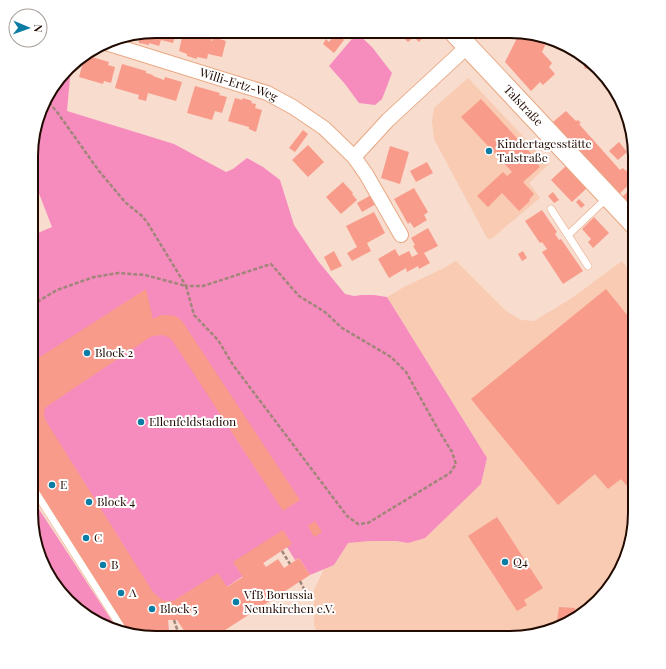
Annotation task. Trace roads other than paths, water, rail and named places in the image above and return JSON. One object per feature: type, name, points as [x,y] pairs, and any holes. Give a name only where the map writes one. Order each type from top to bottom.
[{"type":"street","name":"Talstraße","points":[[460,38],[628,218]]},
{"type":"street","name":"Willi-Ertz-Weg","points":[[114,46],[267,93],[294,107],[324,128],[354,157],[366,174],[401,235]]},
{"type":"street","points":[[354,157],[388,120],[468,46]]},
{"type":"lane","points":[[568,235],[608,197]]},
{"type":"lane","points":[[551,209],[588,266]]},
{"type":"lane","points":[[38,496],[120,625]]},
{"type":"place","name":"Kindertagesstätte Talstraße","points":[[489,151]]},
{"type":"place","name":"Block 2","points":[[87,353]]},
{"type":"place","name":"Ellenfeldstadion","points":[[141,422]]},
{"type":"place","name":"E","points":[[52,485]]},
{"type":"place","name":"Block 4","points":[[89,502]]},
{"type":"place","name":"C","points":[[86,538]]},
{"type":"place","name":"Q4","points":[[505,562]]},
{"type":"place","name":"B","points":[[103,565]]},
{"type":"place","name":"A","points":[[121,593]]},
{"type":"place","name":"VfB Borussia Neunkirchen e.V.","points":[[236,602]]},
{"type":"place","name":"Block 5","points":[[152,609]]}]
